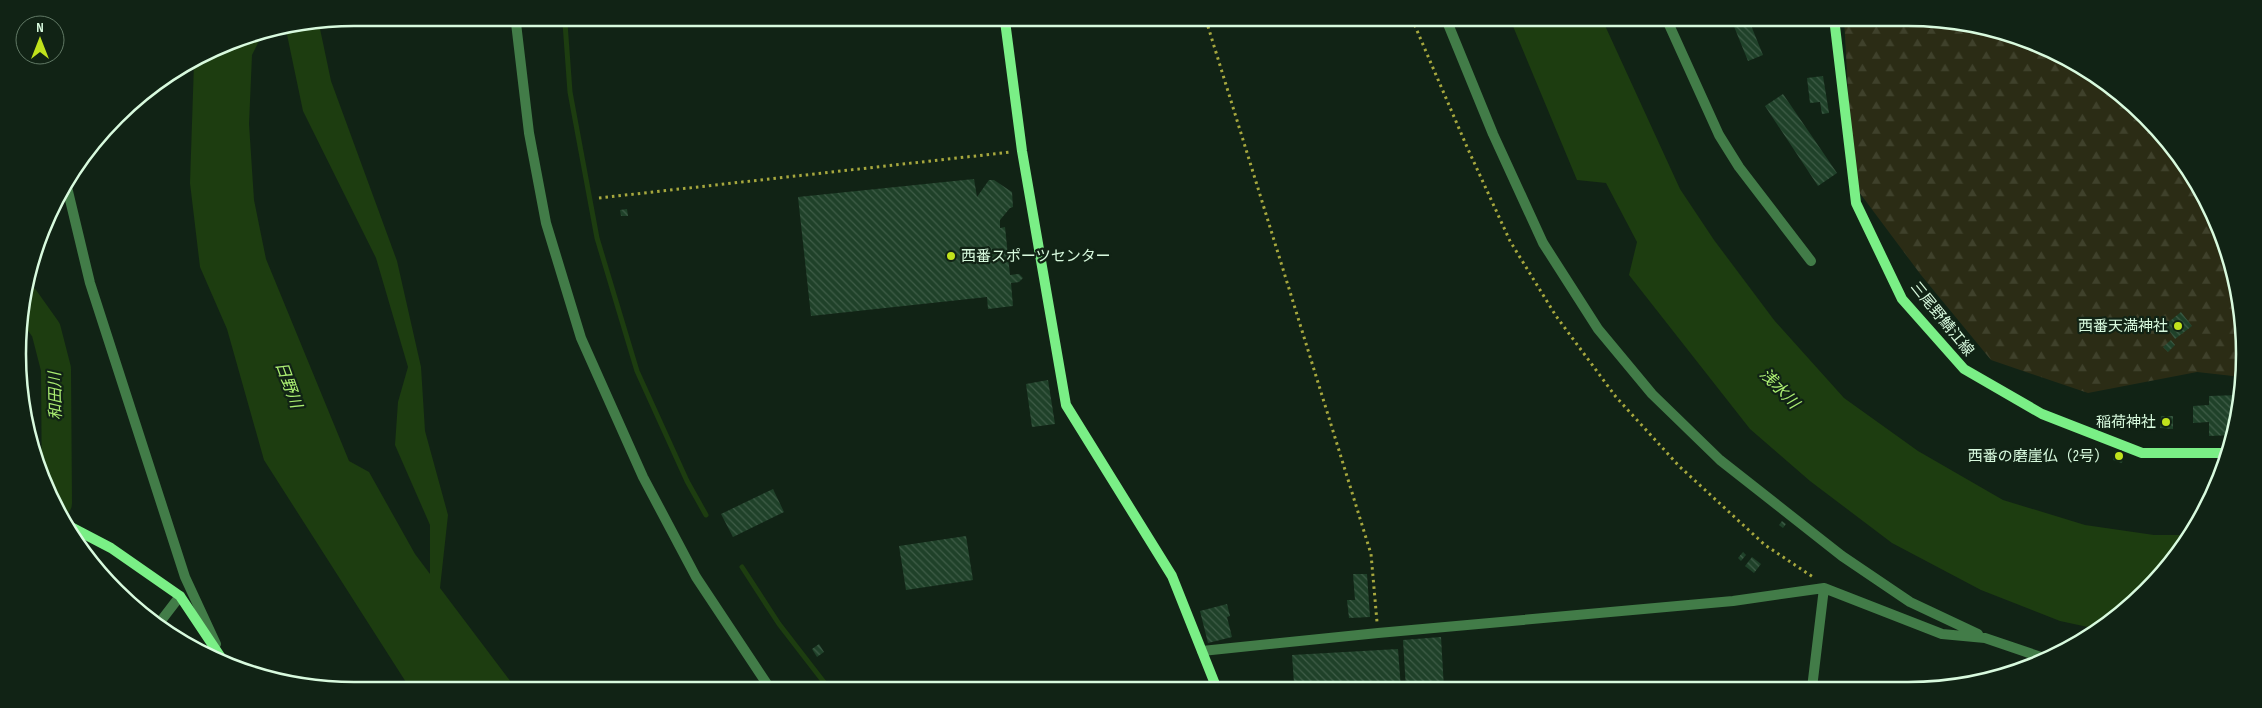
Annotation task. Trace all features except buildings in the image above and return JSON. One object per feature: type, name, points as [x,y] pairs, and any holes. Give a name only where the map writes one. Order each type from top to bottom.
[{"type":"street","points":[[516,26],[528,133],[546,223],[581,338],[643,477],[688,560],[751,662],[766,682]]},
{"type":"street","points":[[1006,26],[1022,151],[1066,405],[1172,576],[1214,682]]},
{"type":"street","points":[[1449,26],[1493,134],[1543,243],[1598,329],[1652,394],[1720,460],[1842,556],[1910,602],[1985,638],[2036,655]]},
{"type":"street","points":[[1670,26],[1716,129],[1739,167],[1810,261]]},
{"type":"street","name":"三尾野鯖江線","points":[[1835,26],[1856,203],[1902,299],[1964,369],[2042,414],[2142,454],[2220,454]]},
{"type":"street","points":[[68,193],[90,283],[185,577],[219,652]]},
{"type":"street","points":[[78,531],[111,548],[180,596],[219,652]]},
{"type":"street","points":[[1202,651],[1733,601],[1824,588],[1942,634],[1985,638]]},
{"type":"street","points":[[1813,682],[1824,588]]},
{"type":"street","points":[[162,620],[180,596]]},
{"type":"path","points":[[1208,26],[1371,554],[1378,633]]},
{"type":"path","points":[[599,198],[1022,151]]},
{"type":"green space","points":[[1844,26],[1908,26],[1951,29],[1993,37],[2053,60],[2090,81],[2140,122],[2168,154],[2192,190],[2211,229],[2225,269],[2233,311],[2236,354],[2235,376],[2197,372],[2088,393],[1991,360],[1921,275],[1853,184]]},
{"type":"water","name":"浅水川","points":[[1513,26],[1605,26],[1680,189],[1714,240],[1774,320],[1844,398],[1918,451],[2003,500],[2085,525],[2154,535],[2182,535],[2140,586],[2089,627],[2060,621],[1981,590],[1892,543],[1810,481],[1750,429],[1629,275],[1637,242],[1606,183],[1577,180]]},
{"type":"water","name":"日野川","points":[[320,28],[331,81],[397,261],[421,367],[425,431],[448,515],[440,588],[511,682],[406,682],[264,460],[227,329],[200,267],[190,183],[194,68],[229,51],[259,40],[252,55],[249,124],[254,200],[266,259],[349,461],[369,472],[415,554],[430,574],[430,525],[395,445],[398,402],[408,367],[376,258],[303,111],[287,34]]},
{"type":"waterway","points":[[565,26],[570,92],[597,238],[637,371],[687,481],[706,515]]},
{"type":"waterway","name":"和田川","points":[[30,307],[46,330],[56,369],[57,492]]},
{"type":"waterway","points":[[742,567],[779,624],[824,682]]},
{"type":"place","name":"西番スポーツセンター","points":[[951,256]]},
{"type":"place","name":"西番天満神社","points":[[2178,326]]},
{"type":"place","name":"稲荷神社","points":[[2166,422]]},
{"type":"place","name":"西番の磨崖仏（2号）","points":[[2119,456]]}]
